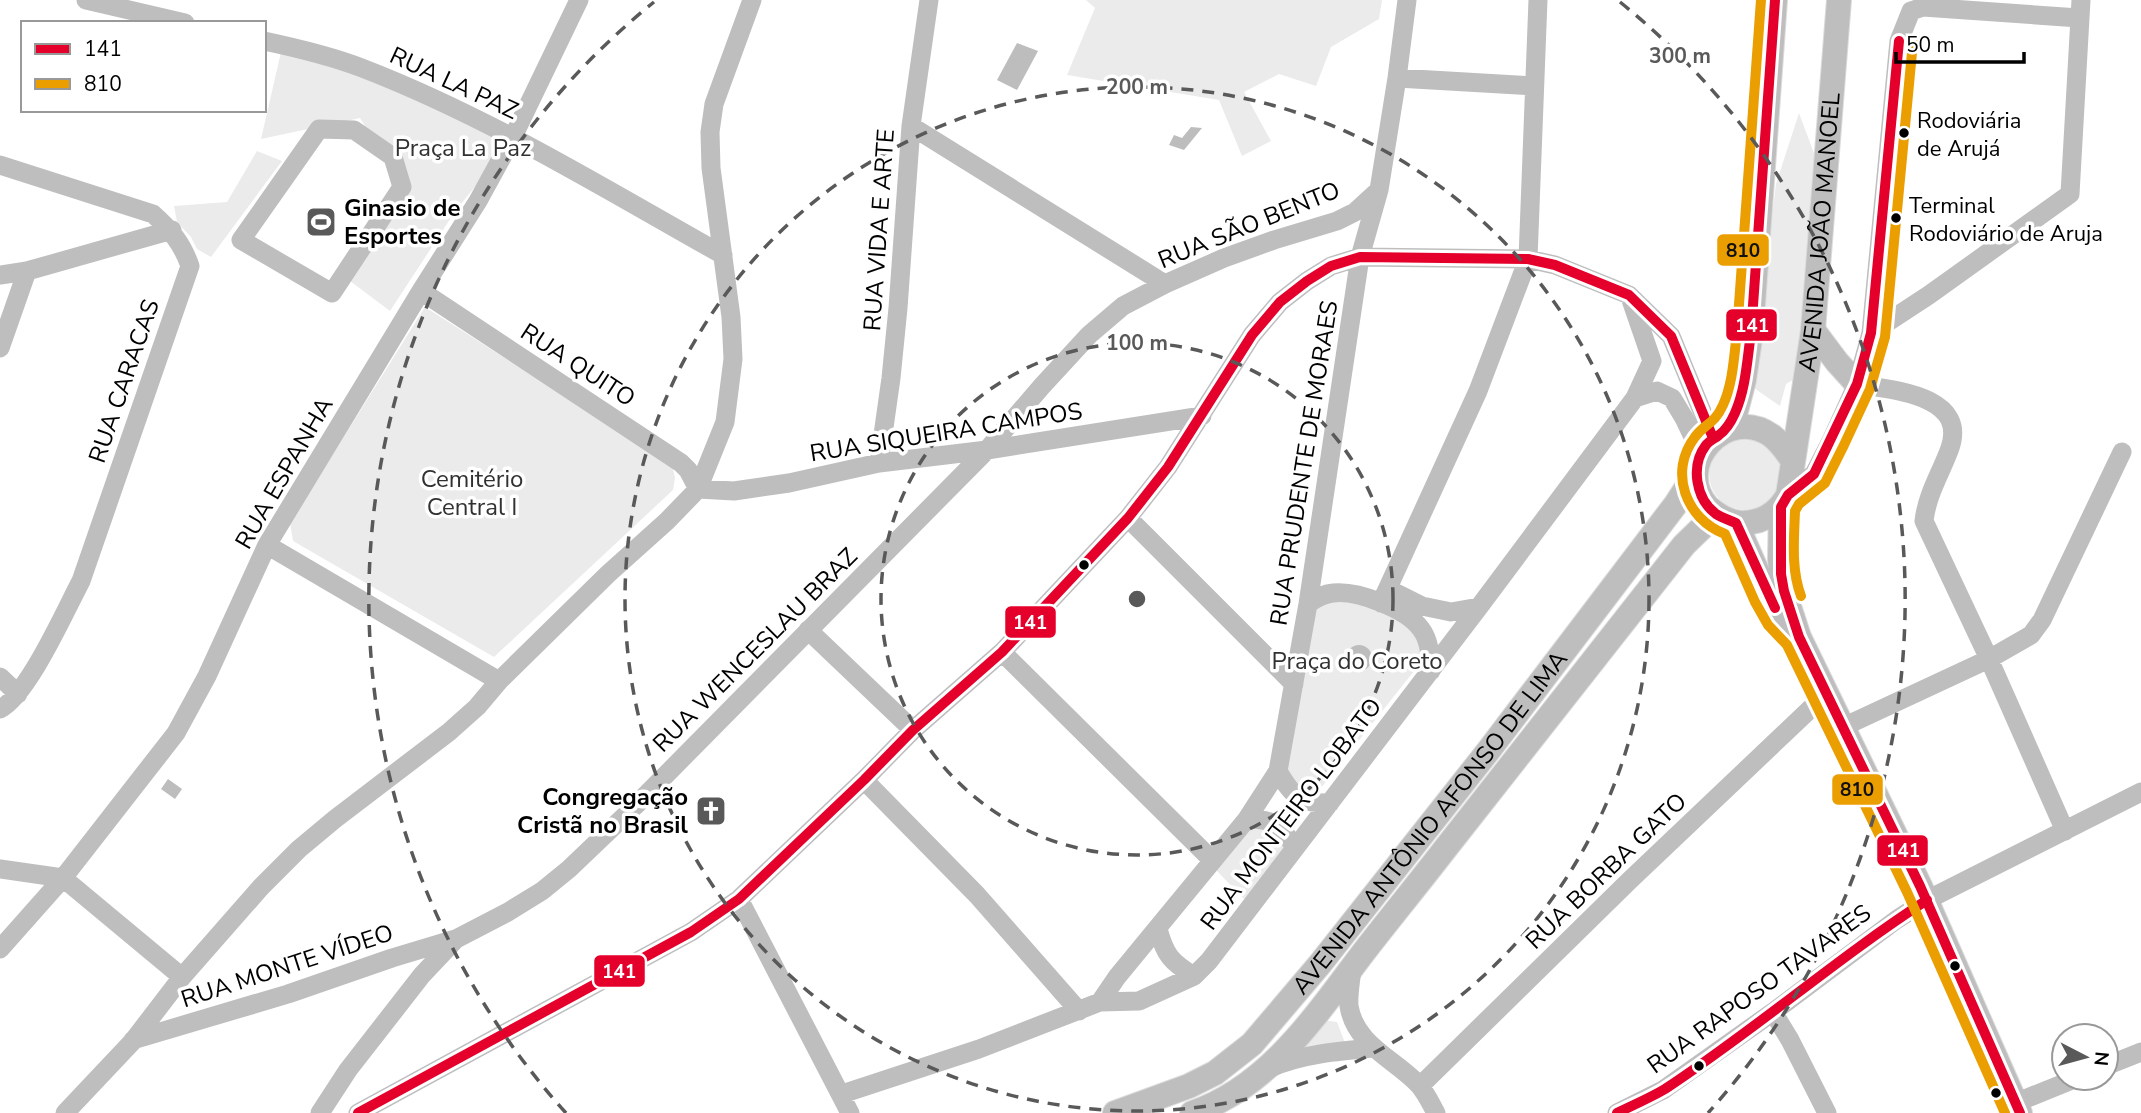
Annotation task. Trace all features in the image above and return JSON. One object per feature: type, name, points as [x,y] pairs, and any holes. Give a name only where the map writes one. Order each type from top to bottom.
[{"type":"main road","points":[[1775,0],[1751,333],[1744,380],[1736,411],[1709,449],[1698,489],[1705,503],[1726,519],[1780,618],[1799,637]]},
{"type":"main road","name":"AVENIDA JOÃO MANOEL","points":[[1793,461],[1813,330],[1839,0]]},
{"type":"main road","points":[[1813,330],[1857,384]]},
{"type":"main road","points":[[1709,449],[1737,428],[1750,427],[1775,438],[1793,461],[1792,477],[1785,501],[1780,559],[1784,591],[1799,637],[1927,900],[2018,1108]]},
{"type":"main road","name":"AVENIDA ANTÔNIO AFONSO DE LIMA","points":[[1115,1113],[1189,1086],[1215,1073],[1252,1044],[1331,950],[1489,750],[1676,504],[1709,449]]},
{"type":"main road","points":[[1726,519],[1752,523],[1767,518],[1785,501]]},
{"type":"main road","name":"AVENIDA ANTÔNIO AFONSO DE LIMA","points":[[1195,1112],[1229,1097],[1263,1072],[1285,1051],[1326,1003],[1684,545],[1726,519]]},
{"type":"main road","points":[[1331,950],[1352,968]]},
{"type":"main road","points":[[1189,1086],[1195,1112]]},
{"type":"street","points":[[86,0],[176,21]]},
{"type":"street","name":"RUA ESPANHA","points":[[0,949],[63,878],[176,733],[207,676],[267,545],[478,201],[513,137],[579,0]]},
{"type":"street","points":[[65,1113],[133,1041],[182,977],[261,887],[299,849],[477,707],[499,681],[608,574],[667,522],[698,489],[725,422],[733,359],[732,317],[711,167],[710,132],[714,104],[752,0]]},
{"type":"street","name":"RUA VIDA E ARTE","points":[[879,463],[897,322],[911,126],[929,0]]},
{"type":"street","name":"RUA PRUDENTE DE MORAES","points":[[1100,1002],[1117,977],[1247,818],[1278,771],[1308,604],[1360,257],[1379,190],[1407,0]]},
{"type":"street","points":[[1384,596],[1478,391],[1528,259],[1538,0]]},
{"type":"street","points":[[1785,501],[1814,474],[1857,384],[1871,333],[1899,41],[1911,11],[1918,8],[2080,9],[2070,194],[1871,333]]},
{"type":"street","name":"RUA LA PAZ","points":[[266,42],[360,68],[450,106],[513,137],[723,256]]},
{"type":"street","points":[[1397,78],[1534,86]]},
{"type":"street","points":[[911,126],[1165,284]]},
{"type":"street","points":[[319,129],[354,130],[393,157],[402,187],[344,278],[332,293],[241,240],[319,129]]},
{"type":"street","name":"RUA CARACAS","points":[[0,164],[153,214],[172,230],[190,266],[82,581],[58,628],[18,694],[0,709]]},
{"type":"street","name":"RUA SÃO BENTO","points":[[987,450],[1089,335],[1123,306],[1224,258],[1337,221],[1355,212],[1379,190]]},
{"type":"street","points":[[0,275],[27,271],[172,230]]},
{"type":"street","points":[[358,1113],[691,932],[739,899],[913,730],[1002,652],[1128,518],[1168,467],[1252,335],[1280,302],[1331,266],[1360,257],[1528,259],[1555,265],[1629,295],[1671,336],[1709,449]]},
{"type":"street","points":[[0,348],[27,271]]},
{"type":"street","name":"RUA QUITO","points":[[421,291],[681,463],[698,489]]},
{"type":"street","name":"RUA MONTEIRO LOBATO","points":[[1100,1002],[1139,1001],[1194,976],[1209,961],[1479,607],[1635,398],[1652,361],[1629,295]]},
{"type":"street","points":[[1857,384],[1917,395],[1940,406],[1952,424],[1951,445],[1926,504],[1924,521],[2065,831]]},
{"type":"street","points":[[1635,398],[1657,391],[1666,393],[1709,449]]},
{"type":"street","name":"RUA SIQUEIRA CAMPOS","points":[[698,489],[734,491],[776,485],[879,463],[987,450],[1202,416]]},
{"type":"street","name":"RUA WENCESLAU BRAZ","points":[[320,1113],[348,1070],[422,975],[456,939],[542,891],[569,869],[635,806],[987,450]]},
{"type":"street","points":[[1843,727],[1989,659],[2031,635],[2037,628],[2123,452]]},
{"type":"street","points":[[1128,518],[1294,684]]},
{"type":"street","points":[[267,545],[499,681]]},
{"type":"street","points":[[1308,604],[1319,596],[1346,593],[1384,596],[1451,612],[1479,607]]},
{"type":"street","points":[[1384,596],[1423,631],[1428,640],[1431,671]]},
{"type":"street","points":[[807,631],[913,730]]},
{"type":"street","points":[[1002,652],[1212,860]]},
{"type":"street","points":[[0,677],[18,694]]},
{"type":"street","name":"RUA BORBA GATO","points":[[1420,1086],[1629,881],[1827,693]]},
{"type":"street","points":[[1278,771],[1287,786],[1303,800],[1331,803]]},
{"type":"street","points":[[864,780],[976,895],[1079,1011]]},
{"type":"street","name":"RUA RAPOSO TAVARES","points":[[1617,1113],[1663,1090],[1927,900],[2141,792]]},
{"type":"street","points":[[1247,818],[1271,821],[1282,829],[1296,848]]},
{"type":"street","points":[[0,869],[63,878],[182,977]]},
{"type":"street","points":[[739,899],[850,1113]]},
{"type":"street","points":[[1158,929],[1168,956],[1175,965],[1194,976]]},
{"type":"street","name":"RUA MONTE VÍDEO","points":[[133,1041],[456,939]]},
{"type":"street","points":[[1352,968],[1349,1003],[1353,1021],[1374,1048],[1420,1086],[1436,1113]]},
{"type":"street","points":[[842,1094],[979,1049],[1100,1002]]},
{"type":"street","points":[[1773,1012],[1827,1113]]},
{"type":"street","points":[[1263,1072],[1292,1059],[1374,1048]]},
{"type":"street","points":[[2120,1060],[2141,1052]]},
{"type":"street","points":[[2018,1108],[2050,1092]]},
{"type":"green space","points":[[1086,0],[1382,0],[1379,19],[1331,47],[1316,86],[1279,74],[1244,92],[1271,141],[1242,156],[1219,100],[1067,75],[1095,8]]},
{"type":"green space","name":"Praça La Paz","points":[[281,52],[364,72],[509,132],[487,172],[456,210],[390,311],[346,278],[405,191],[360,118],[261,139]]},
{"type":"green space","points":[[1799,113],[1818,164],[1798,377],[1786,384],[1780,406],[1751,386],[1776,184]]},
{"type":"green space","points":[[257,151],[282,161],[211,257],[197,249],[191,237],[177,222],[174,206],[227,202]]},
{"type":"green space","name":"Cemitério Central I","points":[[425,307],[672,465],[675,478],[673,490],[494,657],[293,541],[290,523]]},
{"type":"green space","points":[[1745,438],[1765,444],[1775,454],[1781,474],[1775,494],[1765,504],[1745,510],[1725,504],[1715,494],[1709,474],[1715,454],[1725,444]]},
{"type":"green space","name":"Praça do Coreto","points":[[1327,601],[1358,602],[1398,621],[1417,638],[1420,655],[1418,666],[1321,788],[1312,792],[1289,779],[1287,765],[1314,614],[1318,606]]},
{"type":"green space","points":[[1265,826],[1287,847],[1246,901],[1215,869],[1248,828]]},
{"type":"green space","points":[[1315,1019],[1337,1022],[1345,1043],[1304,1055],[1300,1043]]},
{"type":"shaded area","points":[[1017,43],[1038,51],[1017,90],[997,80]]},
{"type":"shaded area","points":[[1191,127],[1202,128],[1184,150],[1169,145],[1174,135],[1182,138]]},
{"type":"shaded area","points":[[1359,645],[1368,649],[1372,658],[1368,667],[1359,671],[1350,667],[1346,658],[1350,649]]},
{"type":"shaded area","points":[[168,779],[182,789],[175,799],[161,789]]},
{"type":"transit line","name":"810","points":[[1761,0],[1733,369],[1720,412],[1699,432],[1687,451],[1682,479],[1685,493],[1700,517],[1725,534],[1755,602],[1768,625],[1787,645],[1907,892],[2005,1113]]},
{"type":"transit line","name":"141","points":[[1775,0],[1746,374],[1733,416],[1724,431],[1706,445],[1701,453],[1697,472],[1700,491],[1709,508],[1736,523],[1775,608]]},
{"type":"transit line","name":"141","points":[[1899,41],[1871,333],[1857,384],[1814,474],[1788,495],[1781,507],[1781,574],[1799,637],[1920,886],[2020,1113]]},
{"type":"transit line","name":"810","points":[[1801,596],[1794,565],[1795,511],[1799,504],[1825,483],[1870,389],[1885,337],[1913,42]]},
{"type":"transit line","name":"141","points":[[358,1113],[691,932],[739,899],[913,730],[1002,652],[1128,518],[1168,467],[1252,335],[1280,302],[1331,266],[1360,257],[1528,259],[1555,265],[1629,295],[1671,336],[1713,438]]},
{"type":"transit line","name":"141","points":[[1617,1113],[1659,1092],[1698,1066],[1927,900]]},
{"type":"place","name":"Rodoviária de Arujá","points":[[1904,133]]},
{"type":"place","name":"Terminal Rodoviário de Aruja","points":[[1896,218]]},
{"type":"place","name":"Ginasio de Esportes","points":[[321,222]]},
{"type":"place","name":"Congregação Cristã no Brasil","points":[[711,811]]}]
